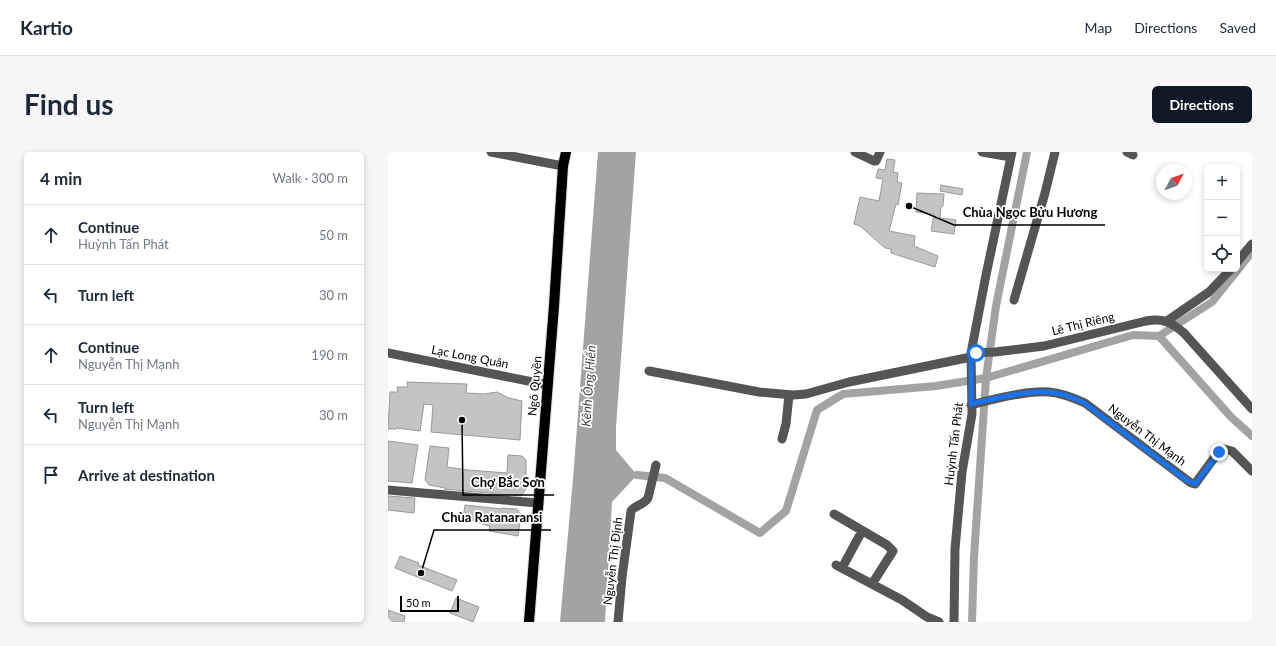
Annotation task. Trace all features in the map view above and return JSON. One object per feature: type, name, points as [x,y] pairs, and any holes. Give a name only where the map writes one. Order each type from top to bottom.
[{"type":"main road","name":"Ngô Quyền","points":[[529,622],[548,384],[563,166],[566,152]]},
{"type":"street","points":[[491,152],[563,166]]},
{"type":"street","points":[[855,152],[874,161],[880,152]]},
{"type":"street","points":[[982,152],[1012,154]]},
{"type":"street","points":[[1014,300],[1036,226],[1055,152]]},
{"type":"street","name":"Huỳnh Tấn Phát","points":[[954,622],[955,549],[962,472],[974,401],[972,357],[986,275],[1012,154]]},
{"type":"street","points":[[1240,258],[1252,244]]},
{"type":"street","points":[[1229,272],[1209,292],[1171,323],[1184,333],[1252,409]]},
{"type":"street","name":"Lê Thị Riêng","points":[[649,371],[759,392],[789,395],[806,394],[849,382],[995,352],[1044,346],[1156,319],[1171,323]]},
{"type":"street","name":"Lạc Long Quân","points":[[388,353],[548,384]]},
{"type":"street","name":"Nguyễn Thị Mạnh","points":[[974,401],[1031,392],[1049,392],[1080,401],[1191,483],[1195,484],[1217,454],[1224,449],[1232,451],[1252,471]]},
{"type":"street","points":[[782,439],[786,424],[789,395]]},
{"type":"street","name":"Nguyễn Thị Định","points":[[618,622],[622,577],[631,511],[646,501],[652,487],[656,465]]},
{"type":"street","points":[[388,490],[538,503]]},
{"type":"street","points":[[834,514],[893,550],[872,584]]},
{"type":"street","points":[[862,531],[839,567],[902,600],[927,617],[939,622]]},
{"type":"water","name":"Kênh Ông Hiển","points":[[598,152],[636,152],[616,427],[616,450],[637,475],[612,502],[605,622],[560,622],[573,479]]},
{"type":"building","points":[[887,159],[895,160],[893,172],[898,173],[897,182],[902,183],[898,205],[896,204],[889,231],[915,236],[914,246],[938,256],[935,267],[891,253],[891,249],[885,248],[860,226],[854,224],[860,197],[879,201],[883,179],[876,178],[878,169],[885,170]]},
{"type":"building","points":[[941,185],[963,189],[962,195],[940,191]]},
{"type":"building","points":[[917,193],[944,194],[940,218],[956,220],[954,234],[931,231],[934,214],[916,212]]},
{"type":"building","points":[[407,382],[467,384],[466,393],[484,394],[497,392],[509,398],[522,401],[520,440],[431,432],[433,405],[424,404],[420,431],[396,428],[388,429],[390,392],[398,392],[397,387],[408,387]]},
{"type":"building","points":[[388,441],[418,445],[412,483],[388,481]]},
{"type":"building","points":[[430,446],[449,448],[447,467],[468,470],[507,473],[508,455],[522,456],[526,460],[526,489],[521,496],[444,489],[445,488],[429,485],[425,480]]},
{"type":"building","points":[[388,496],[415,498],[414,513],[388,510]]},
{"type":"building","points":[[465,505],[517,509],[521,515],[518,536],[489,531],[490,526],[479,523],[479,521],[463,519]]},
{"type":"building","points":[[400,556],[419,563],[418,565],[457,580],[452,591],[395,568]]},
{"type":"building","points":[[456,598],[479,607],[473,622],[450,613]]},
{"type":"building","points":[[388,610],[405,616],[404,622],[388,622]]},
{"type":"waterway","points":[[972,622],[974,557],[986,378],[996,306],[1027,152]]},
{"type":"waterway","points":[[1159,336],[1212,302],[1252,252]]},
{"type":"waterway","points":[[637,475],[665,478],[760,533],[786,511],[817,410],[843,394],[936,386],[986,378],[1133,335],[1159,336],[1231,417],[1252,436]]},
{"type":"place","name":"Chùa Ngọc Bửu Hương","points":[[909,206]]},
{"type":"place","name":"Chợ Bắc Sơn","points":[[462,420]]},
{"type":"place","name":"Chùa Ratanaransi","points":[[421,573]]},
{"type":"route","points":[[976,353],[971,353],[971,404],[1031,392],[1049,392],[1076,399],[1084,403],[1186,480],[1195,484],[1219,452]]}]
